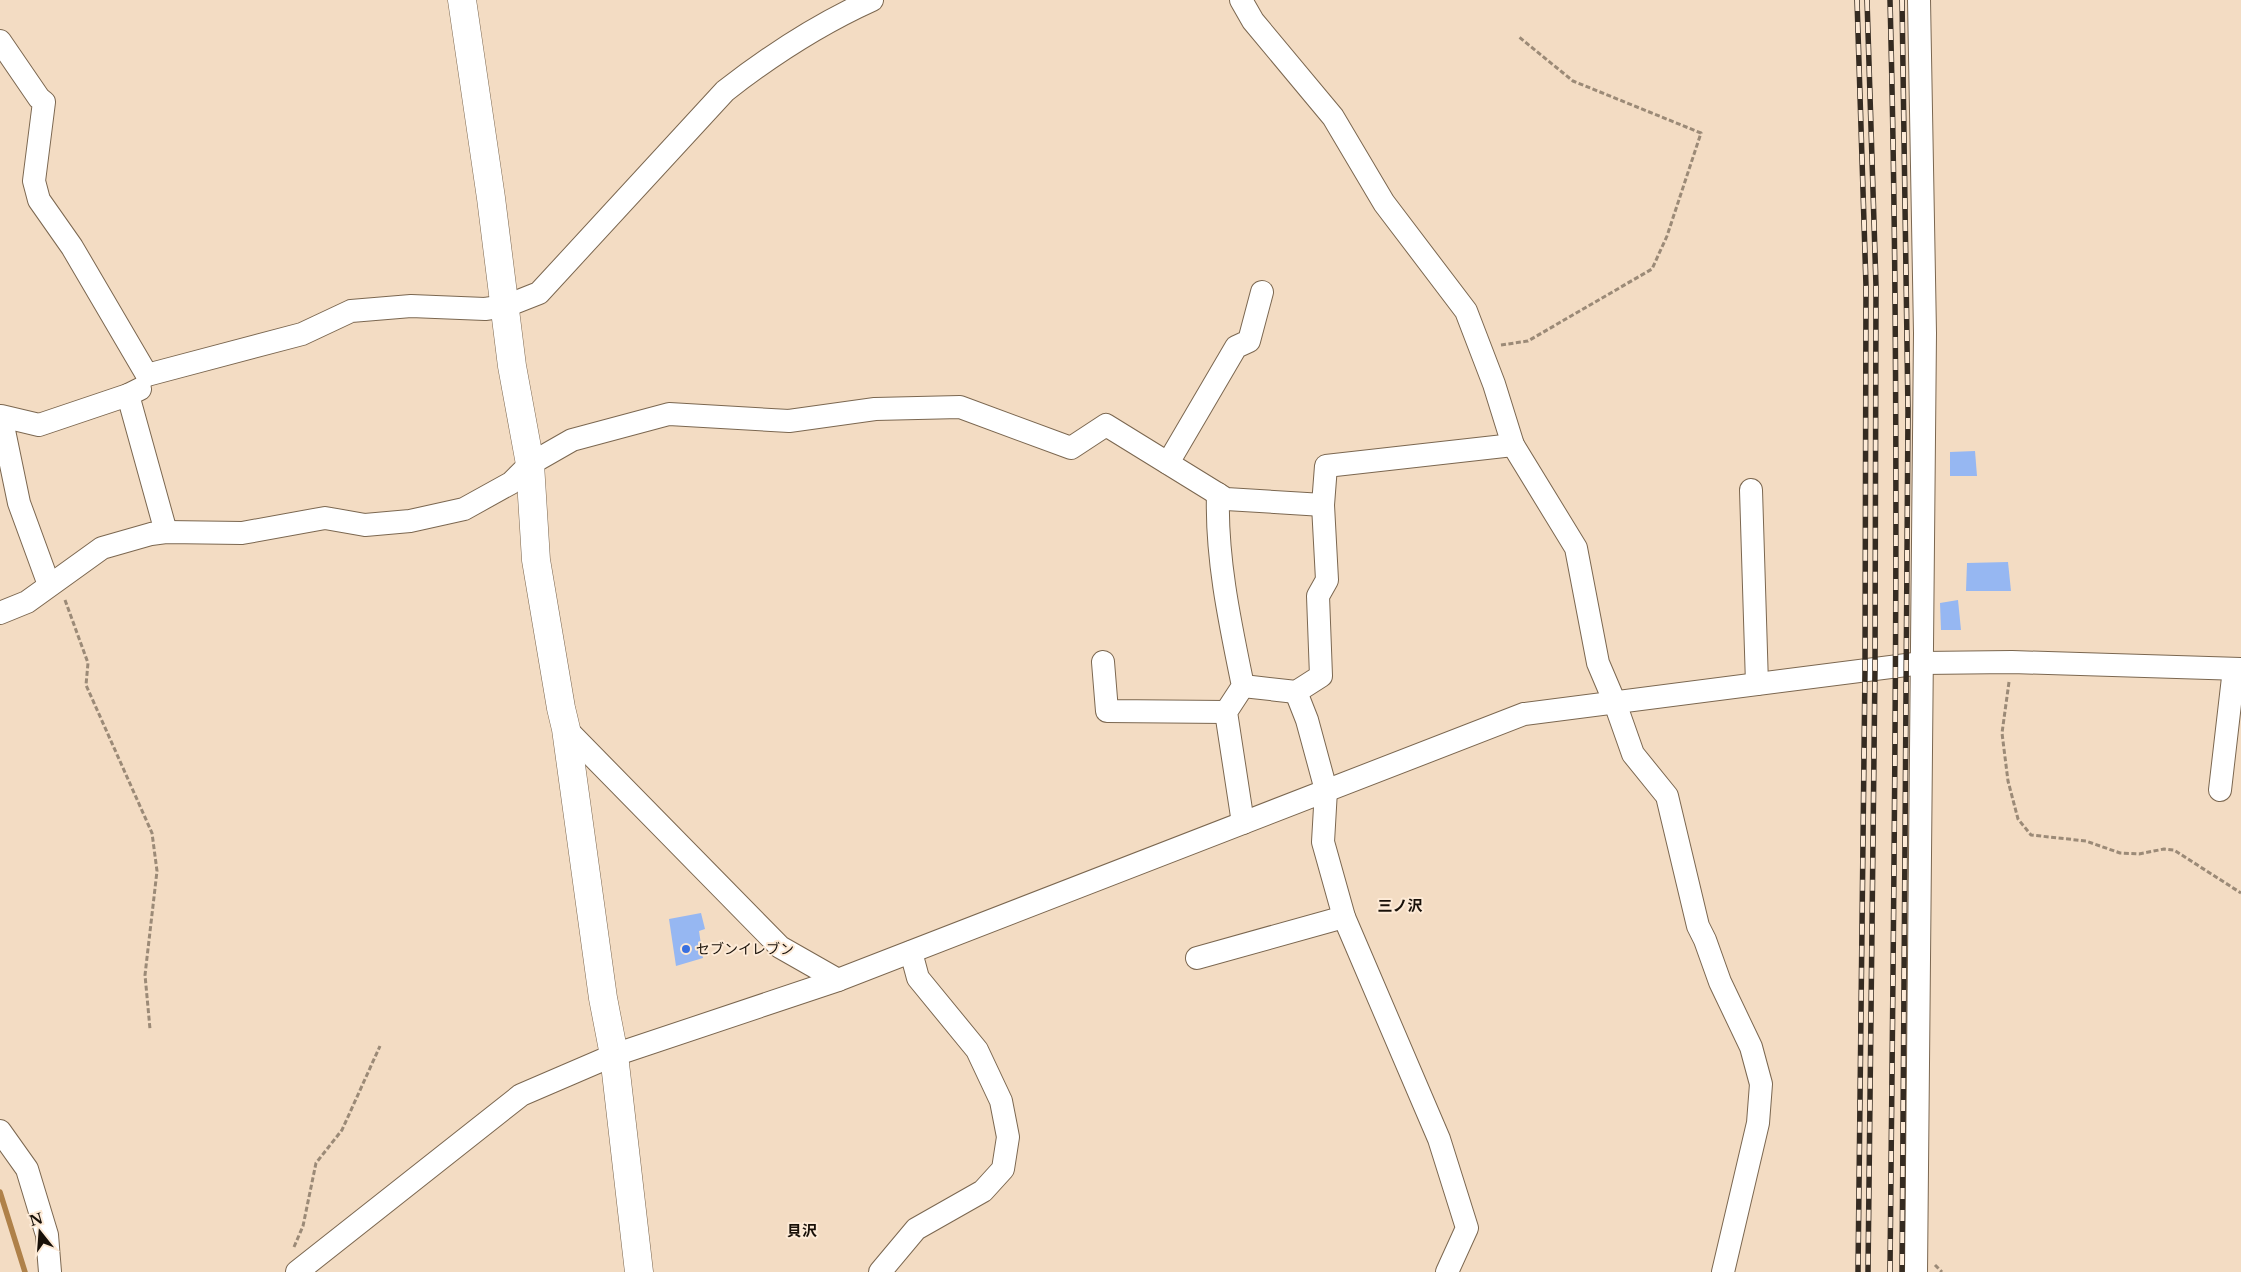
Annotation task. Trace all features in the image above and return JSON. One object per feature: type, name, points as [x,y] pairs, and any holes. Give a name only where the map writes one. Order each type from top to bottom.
[{"type":"street","points":[[462,0],[506,306],[512,366],[530,464],[536,560],[566,729],[603,998],[614,1055],[639,1272]]},
{"type":"street","points":[[147,375],[302,334],[351,311],[411,306],[486,309],[506,306],[540,293],[724,91],[755,67],[830,19],[872,0]]},
{"type":"street","points":[[1241,0],[1253,21],[1332,117],[1384,203],[1466,311],[1481,349],[1513,445],[1576,548],[1598,662],[1616,703],[1633,754],[1667,796],[1698,926],[1720,982],[1751,1047],[1760,1084],[1758,1123],[1723,1272]]},
{"type":"street","points":[[1916,1272],[1925,333],[1919,0]]},
{"type":"street","points":[[0,41],[39,98],[44,102],[34,181],[39,200],[72,247],[147,375]]},
{"type":"street","points":[[1168,463],[1236,347],[1249,342],[1262,292]]},
{"type":"street","points":[[54,582],[19,503],[0,416],[39,425],[140,390],[147,375]]},
{"type":"street","points":[[128,395],[166,532]]},
{"type":"street","points":[[0,612],[27,602],[102,548],[151,534],[166,532],[242,533],[325,518],[365,525],[410,521],[464,509],[512,483],[530,464],[572,440],[669,414],[789,421],[875,409],[960,407],[1071,448],[1106,425],[1226,498],[1323,505]]},
{"type":"street","points":[[1242,686],[1296,692],[1321,676],[1318,596],[1327,580],[1323,505],[1326,466],[1513,445]]},
{"type":"street","points":[[1752,490],[1757,684]]},
{"type":"street","points":[[1218,494],[1217,531],[1242,686],[1226,712],[1243,823]]},
{"type":"street","points":[[1103,662],[1107,711],[1226,712]]},
{"type":"street","points":[[298,1272],[521,1095],[614,1055],[838,980],[1524,714],[1922,663],[2012,662],[2238,669],[2220,790]]},
{"type":"street","points":[[1296,692],[1308,720],[1326,790],[1323,842],[1344,917],[1439,1139],[1467,1228],[1447,1272]]},
{"type":"street","points":[[566,729],[780,948],[838,980]]},
{"type":"street","points":[[1197,958],[1344,917]]},
{"type":"street","points":[[880,1272],[916,1229],[983,1191],[1003,1169],[1008,1137],[1001,1101],[977,1050],[918,978],[911,952]]},
{"type":"street","points":[[0,1131],[27,1169],[47,1235],[50,1272]]},
{"type":"path","points":[[1481,349],[1528,341],[1652,269],[1667,236],[1701,133],[1574,81],[1519,37]]},
{"type":"path","points":[[54,582],[88,663],[86,685],[152,832],[157,871],[145,975],[150,1029]]},
{"type":"path","points":[[2012,662],[2002,733],[2008,781],[2018,819],[2031,835],[2086,841],[2120,853],[2139,854],[2164,849],[2174,850],[2241,893]]},
{"type":"path","points":[[292,1250],[303,1226],[316,1163],[342,1130],[380,1046]]},
{"type":"building","points":[[1975,451],[1977,476],[1950,476],[1950,452]]},
{"type":"building","points":[[2008,562],[2011,591],[1966,591],[1967,563]]},
{"type":"building","points":[[1958,600],[1961,630],[1941,630],[1940,603]]},
{"type":"building","points":[[701,913],[705,929],[699,931],[703,958],[676,966],[669,919]]},
{"type":"waterway","points":[[0,1192],[25,1272]]},
{"type":"railway","points":[[1857,0],[1866,286],[1865,669],[1858,1272]]},
{"type":"railway","points":[[1867,0],[1876,286],[1875,668],[1868,1272]]},
{"type":"railway","points":[[1890,0],[1896,477],[1890,1272]]},
{"type":"railway","points":[[1902,0],[1908,411],[1902,1272]]},
{"type":"place","name":"セブンイレブン","points":[[686,949]]},
{"type":"district","name":"三ノ沢","points":[[1400,906]]},
{"type":"district","name":"貝沢","points":[[802,1231]]}]
